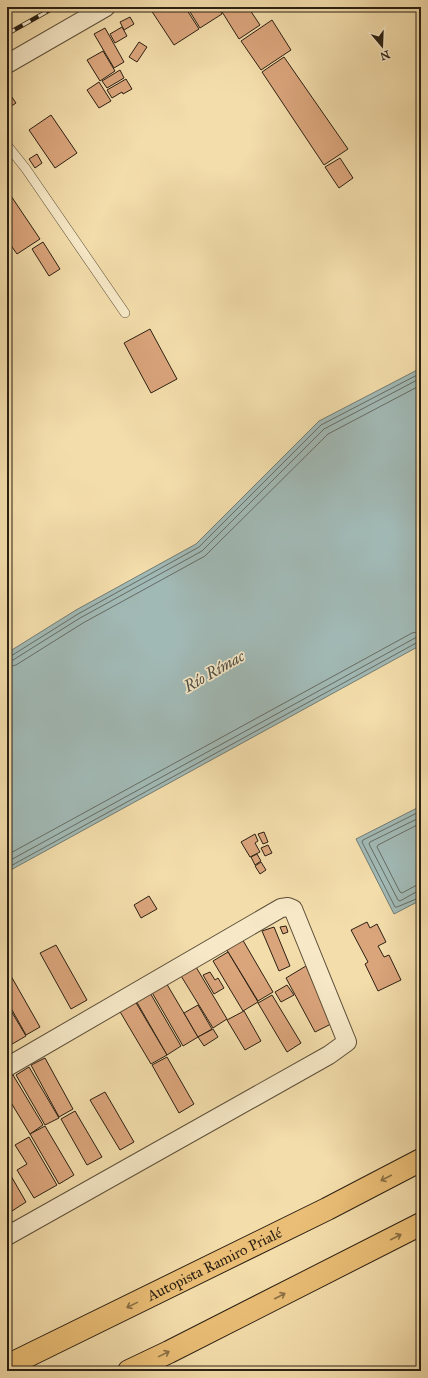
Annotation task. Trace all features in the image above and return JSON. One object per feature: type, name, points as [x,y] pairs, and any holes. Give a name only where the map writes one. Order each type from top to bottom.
[{"type":"highway","name":"Autopista Ramiro Prialé","points":[[7,1366],[320,1212],[421,1160]]},
{"type":"highway","points":[[129,1371],[421,1224]]},
{"type":"street","points":[[7,64],[106,7]]},
{"type":"street","points":[[7,1067],[281,908],[288,907],[293,909],[346,1042],[329,1055],[7,1236]]},
{"type":"lane","points":[[7,145],[26,169],[125,313]]},
{"type":"water","name":"Río Rímac","points":[[421,368],[421,645],[7,872],[7,653],[76,610],[196,544],[319,421]]},
{"type":"water","points":[[421,806],[421,900],[394,914],[356,839]]},
{"type":"building","points":[[149,7],[185,7],[199,29],[174,45]]},
{"type":"building","points":[[187,7],[218,7],[222,14],[200,28]]},
{"type":"building","points":[[219,7],[248,7],[260,25],[239,39]]},
{"type":"building","points":[[130,17],[134,24],[124,30],[120,22]]},
{"type":"building","points":[[272,20],[291,50],[261,70],[241,41]]},
{"type":"building","points":[[122,27],[127,36],[115,43],[110,34]]},
{"type":"building","points":[[105,28],[124,62],[114,68],[94,34]]},
{"type":"building","points":[[139,42],[147,47],[137,62],[129,57]]},
{"type":"building","points":[[103,51],[115,71],[100,81],[87,60]]},
{"type":"building","points":[[284,57],[348,149],[324,165],[262,72]]},
{"type":"building","points":[[120,70],[124,78],[107,88],[102,81]]},
{"type":"building","points":[[126,79],[132,89],[123,94],[122,92],[112,98],[107,90]]},
{"type":"building","points":[[99,82],[111,101],[99,108],[87,90]]},
{"type":"building","points":[[7,90],[16,103],[7,109]]},
{"type":"building","points":[[51,115],[77,153],[55,168],[29,130]]},
{"type":"building","points":[[37,154],[42,163],[35,168],[29,159]]},
{"type":"building","points":[[340,158],[353,178],[339,188],[325,167]]},
{"type":"building","points":[[7,190],[40,239],[17,254],[7,240]]},
{"type":"building","points":[[43,242],[60,269],[49,276],[32,249]]},
{"type":"building","points":[[150,329],[177,379],[151,393],[124,343]]},
{"type":"building","points":[[264,832],[268,842],[263,844],[258,834]]},
{"type":"building","points":[[255,834],[258,841],[255,843],[260,852],[250,857],[241,842]]},
{"type":"building","points":[[268,845],[272,853],[265,856],[261,848]]},
{"type":"building","points":[[257,854],[261,861],[255,865],[251,857]]},
{"type":"building","points":[[261,862],[266,870],[260,874],[255,866]]},
{"type":"building","points":[[149,896],[157,909],[141,918],[134,905]]},
{"type":"building","points":[[367,922],[370,928],[377,924],[386,942],[378,946],[384,957],[389,955],[401,980],[378,991],[365,964],[368,962],[351,930]]},
{"type":"building","points":[[286,926],[288,932],[283,934],[280,927]]},
{"type":"building","points":[[274,927],[290,966],[279,971],[262,931]]},
{"type":"building","points":[[241,937],[273,992],[258,1001],[225,947]]},
{"type":"building","points":[[56,945],[87,1000],[71,1009],[40,953]]},
{"type":"building","points":[[228,952],[258,1002],[243,1011],[213,961]]},
{"type":"building","points":[[193,962],[227,1019],[213,1028],[178,971]]},
{"type":"building","points":[[306,966],[331,1024],[315,1032],[286,978]]},
{"type":"building","points":[[210,972],[215,980],[218,978],[224,988],[214,994],[203,975]]},
{"type":"building","points":[[11,976],[40,1027],[26,1035],[7,1001],[7,978]]},
{"type":"building","points":[[165,981],[198,1037],[183,1046],[150,989]]},
{"type":"building","points":[[287,985],[294,995],[281,1002],[275,992]]},
{"type":"building","points":[[149,991],[181,1046],[167,1055],[135,999]]},
{"type":"building","points":[[272,995],[301,1043],[287,1052],[258,1003]]},
{"type":"building","points":[[135,1001],[167,1055],[151,1064],[119,1010]]},
{"type":"building","points":[[7,1004],[26,1036],[7,1047]]},
{"type":"building","points":[[198,1005],[212,1029],[198,1037],[184,1013]]},
{"type":"building","points":[[244,1011],[261,1041],[245,1050],[227,1020]]},
{"type":"building","points":[[213,1029],[218,1037],[204,1046],[198,1037]]},
{"type":"building","points":[[167,1057],[194,1104],[179,1113],[152,1065]]},
{"type":"building","points":[[45,1058],[73,1109],[59,1117],[31,1065]]},
{"type":"building","points":[[29,1067],[59,1118],[45,1125],[16,1075]]},
{"type":"building","points":[[13,1075],[43,1125],[30,1134],[7,1096],[7,1078]]},
{"type":"building","points":[[105,1092],[134,1142],[120,1150],[90,1100]]},
{"type":"building","points":[[75,1111],[102,1157],[87,1165],[61,1119]]},
{"type":"building","points":[[45,1126],[74,1175],[59,1184],[30,1134]]},
{"type":"building","points":[[29,1137],[57,1185],[34,1198],[17,1170],[27,1164],[15,1145]]},
{"type":"building","points":[[7,1169],[26,1202],[12,1211],[7,1203]]},
{"type":"railway","points":[[7,34],[55,7]]}]
